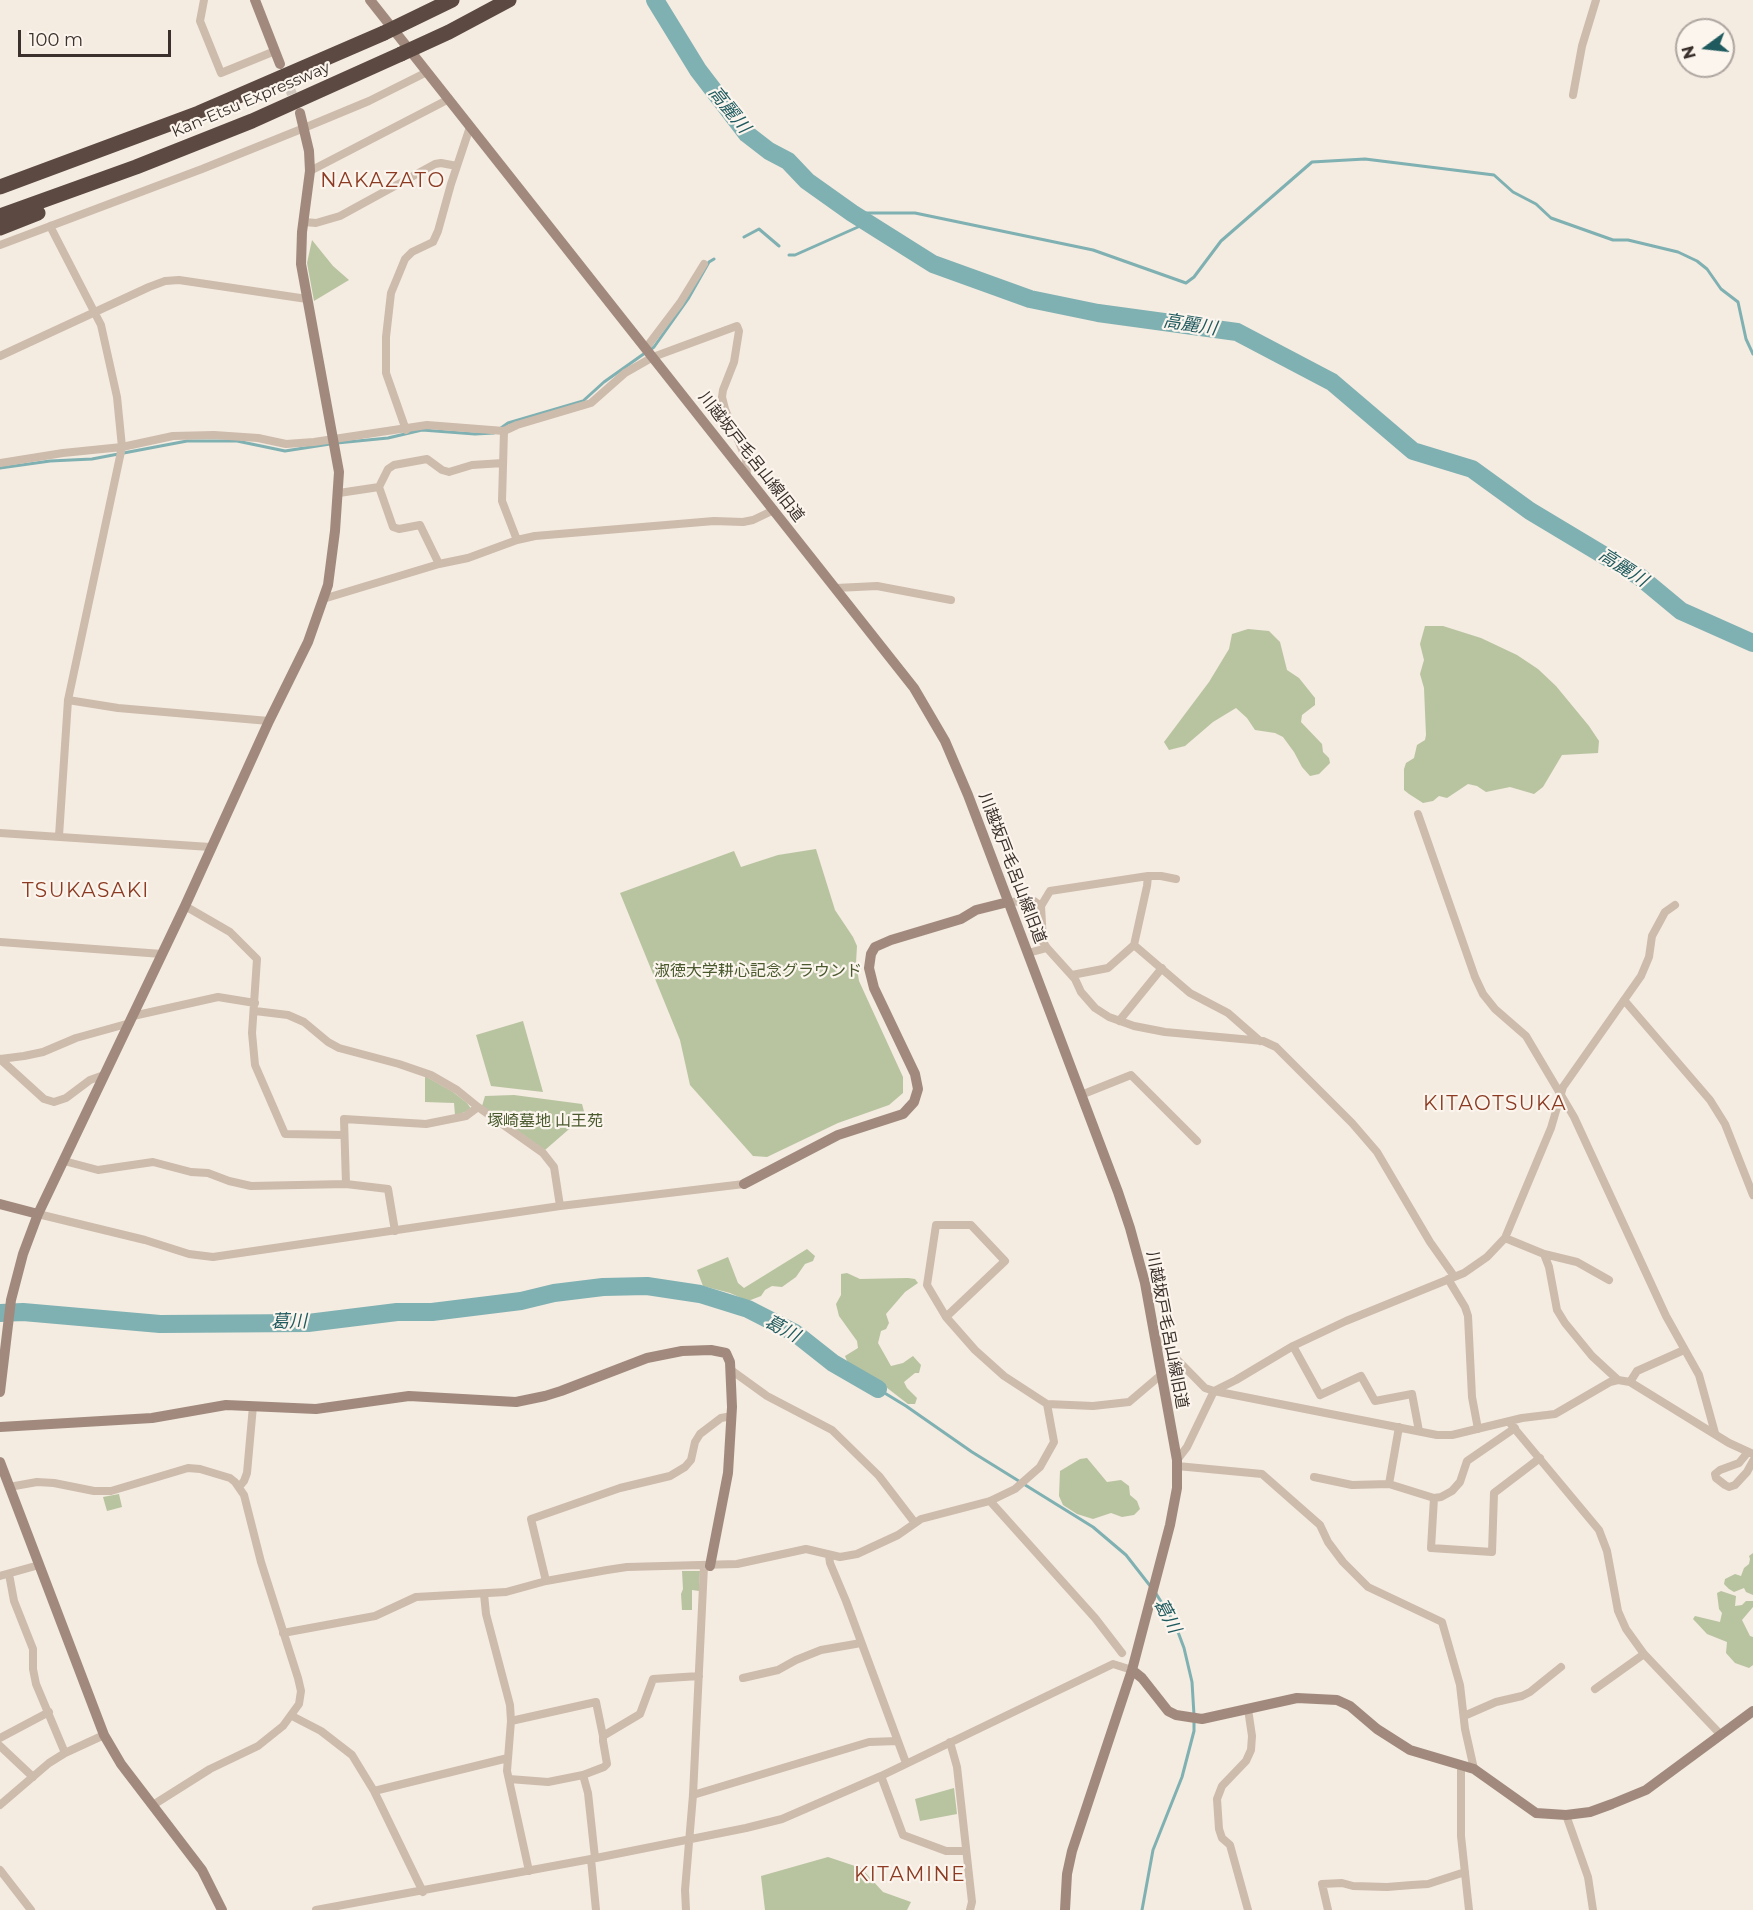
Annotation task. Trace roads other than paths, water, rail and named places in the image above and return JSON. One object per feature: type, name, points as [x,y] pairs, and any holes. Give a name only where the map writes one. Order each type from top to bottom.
[{"type":"highway","name":"Kan-Etsu Expressway","points":[[0,187],[200,113],[384,33],[452,0]]},
{"type":"highway","name":"Kan-Etsu Expressway","points":[[0,216],[136,167],[252,121],[449,32],[509,0]]},
{"type":"highway","points":[[0,228],[116,180],[136,167]]},
{"type":"street","points":[[204,0],[200,21],[221,73],[275,51]]},
{"type":"street","points":[[255,0],[280,64]]},
{"type":"street","name":"川越坂戸毛呂山線旧道","points":[[370,0],[914,688],[930,714],[960,775],[1130,1228],[1145,1283],[1162,1374],[1177,1463],[1177,1488],[1170,1525],[1131,1670],[1072,1851],[1067,1874],[1065,1910]]},
{"type":"street","points":[[1573,95],[1582,46],[1596,0]]},
{"type":"street","points":[[0,245],[304,128],[369,101],[427,72]]},
{"type":"street","points":[[310,171],[448,99]]},
{"type":"street","points":[[0,1392],[11,1300],[23,1254],[38,1214],[308,642],[331,571],[339,493],[334,442],[301,264],[310,171],[300,113]]},
{"type":"street","points":[[406,430],[386,373],[386,337],[391,294],[405,259],[412,252],[433,242],[471,127]]},
{"type":"street","points":[[304,222],[316,223],[340,216],[435,164],[457,166]]},
{"type":"street","points":[[50,226],[101,325],[120,418],[121,451],[68,700],[59,836]]},
{"type":"street","points":[[0,463],[63,453],[121,451],[173,436],[214,435],[258,438],[286,444],[334,442],[427,425],[499,431],[591,403],[649,352],[704,264]]},
{"type":"street","points":[[0,356],[165,281],[179,280],[307,299]]},
{"type":"street","points":[[649,352],[737,326],[739,331],[734,362],[723,390],[723,403],[746,459],[747,477]]},
{"type":"street","points":[[499,431],[503,463],[502,501],[517,540]]},
{"type":"street","points":[[439,564],[420,525],[399,529],[393,527],[379,487],[388,469],[394,465],[427,459],[442,470],[449,472],[472,465],[503,463]]},
{"type":"street","points":[[339,493],[379,487]]},
{"type":"street","points":[[323,599],[439,564],[468,558],[517,540],[536,536],[714,520],[743,522],[774,510]]},
{"type":"street","points":[[836,588],[877,586],[951,600]]},
{"type":"street","points":[[68,700],[118,708],[269,721]]},
{"type":"street","points":[[1418,814],[1466,953],[1484,994],[1495,1009],[1526,1036],[1574,1117],[1670,1326],[1699,1375],[1715,1433]]},
{"type":"street","points":[[0,833],[210,847]]},
{"type":"street","points":[[1176,879],[1148,876],[1050,891],[1041,906],[1043,942],[1072,975],[1095,1008],[1109,1017],[1134,1026],[1165,1032],[1260,1041],[1276,1047],[1352,1123],[1377,1152],[1451,1278],[1465,1307],[1470,1336],[1472,1397],[1478,1429]]},
{"type":"street","points":[[1072,975],[1108,968],[1134,945],[1148,876]]},
{"type":"street","points":[[0,1204],[145,1240],[201,1257],[560,1206],[744,1184],[838,1135],[903,1114],[914,1102],[918,1089],[915,1074],[874,988],[869,968],[871,954],[875,947],[961,919],[976,910],[1008,902],[1034,901],[1041,906]]},
{"type":"street","points":[[1474,1769],[1460,1685],[1442,1622],[1368,1587],[1343,1562],[1328,1542],[1320,1525],[1262,1474],[1177,1463],[1214,1391],[1293,1346],[1346,1321],[1451,1278],[1477,1264],[1505,1238],[1551,1128],[1559,1106],[1560,1093],[1578,1063],[1646,966],[1652,936],[1665,912],[1675,905]]},
{"type":"street","points":[[185,906],[230,932],[257,959],[252,1033],[255,1065],[285,1134],[343,1135]]},
{"type":"street","points":[[0,942],[162,954]]},
{"type":"street","points":[[1134,945],[1190,993],[1228,1013],[1260,1041]]},
{"type":"street","points":[[1028,953],[1047,948]]},
{"type":"street","points":[[1119,1021],[1161,968]]},
{"type":"street","points":[[0,1059],[43,1052],[132,1019],[218,997],[288,1015],[304,1022],[339,1048],[431,1075],[465,1095],[543,1154],[554,1167],[560,1206]]},
{"type":"street","points":[[1624,1000],[1710,1100],[1725,1124],[1753,1195]]},
{"type":"street","points":[[0,1059],[45,1099],[54,1102],[66,1098],[90,1080],[104,1075]]},
{"type":"street","points":[[1081,1095],[1131,1075],[1197,1141]]},
{"type":"street","points":[[346,1184],[344,1119],[426,1124],[466,1116],[478,1107]]},
{"type":"street","points":[[64,1161],[98,1170],[153,1162],[191,1172],[208,1173],[251,1186],[346,1184],[388,1189],[395,1231]]},
{"type":"street","points":[[946,1317],[1005,1261],[971,1225],[936,1225],[927,1285],[946,1317],[975,1350],[1004,1376],[1047,1404],[1093,1406],[1129,1402],[1162,1374]]},
{"type":"street","points":[[1505,1238],[1544,1254],[1577,1262],[1609,1280]]},
{"type":"street","points":[[1544,1254],[1549,1267],[1557,1310],[1592,1356],[1618,1380]]},
{"type":"street","points":[[1155,1337],[1205,1388],[1437,1435],[1452,1435],[1512,1425],[1555,1414],[1610,1382],[1618,1380],[1630,1382],[1751,1453],[1739,1463],[1715,1474],[1716,1478],[1725,1485],[1729,1487],[1734,1485],[1747,1472],[1753,1461]]},
{"type":"street","points":[[1293,1346],[1320,1395],[1361,1376],[1375,1401],[1412,1394],[1419,1431]]},
{"type":"street","points":[[0,1427],[152,1418],[210,1406],[316,1409],[409,1396],[516,1402],[561,1391],[646,1358],[682,1351],[711,1350],[726,1353],[731,1370],[732,1416],[728,1473],[707,1566],[685,1890],[686,1910]]},
{"type":"street","points":[[1630,1382],[1637,1371],[1684,1350]]},
{"type":"street","points":[[731,1370],[766,1396],[832,1430],[879,1476],[915,1523]]},
{"type":"street","points":[[283,1633],[375,1616],[416,1597],[434,1594],[506,1592],[546,1581],[627,1567],[736,1564],[806,1549],[840,1557],[857,1554],[898,1535],[921,1519],[990,1502],[1015,1489],[1040,1467],[1054,1442],[1047,1404]]},
{"type":"street","points":[[239,1487],[247,1473],[253,1406]]},
{"type":"street","points":[[546,1581],[531,1519],[620,1488],[670,1476],[685,1467],[691,1460],[695,1442],[700,1434],[721,1418],[732,1416]]},
{"type":"street","points":[[1512,1425],[1599,1530],[1607,1551],[1620,1617],[1644,1654],[1721,1736]]},
{"type":"street","points":[[1314,1477],[1352,1485],[1389,1484],[1434,1498],[1447,1494],[1457,1487],[1467,1461],[1512,1425]]},
{"type":"street","points":[[1389,1484],[1399,1426]]},
{"type":"street","points":[[1434,1498],[1431,1548],[1492,1552],[1494,1493],[1540,1458]]},
{"type":"street","points":[[0,1462],[104,1735],[121,1764],[202,1870],[222,1910]]},
{"type":"street","points":[[9,1487],[45,1483],[94,1491],[111,1491],[188,1468],[217,1473],[230,1478],[239,1487],[248,1507],[261,1562],[298,1678],[301,1691],[299,1704],[284,1726],[258,1746],[210,1769],[153,1805]]},
{"type":"street","points":[[990,1502],[1095,1618],[1122,1653]]},
{"type":"street","points":[[830,1556],[830,1563],[906,1763]]},
{"type":"street","points":[[39,1565],[4,1575],[33,1649],[36,1684],[65,1753]]},
{"type":"street","points":[[484,1594],[486,1614],[510,1705],[507,1770],[529,1871]]},
{"type":"street","points":[[743,1677],[778,1670],[808,1654],[821,1650],[861,1643]]},
{"type":"street","points":[[1595,1689],[1644,1654]]},
{"type":"street","points":[[316,1910],[593,1859],[782,1819],[880,1776],[1113,1664],[1131,1670],[1142,1678],[1168,1711],[1176,1715],[1199,1718],[1297,1698],[1337,1700],[1350,1706],[1377,1729],[1410,1750],[1474,1769],[1536,1813],[1566,1815],[1590,1812],[1646,1790],[1753,1711]]},
{"type":"street","points":[[1464,1716],[1496,1702],[1522,1696],[1561,1667]]},
{"type":"street","points":[[603,1736],[640,1714],[653,1679],[699,1676]]},
{"type":"street","points":[[509,1779],[548,1782],[583,1774],[607,1764],[596,1702],[511,1721]]},
{"type":"street","points":[[1248,1708],[1252,1736],[1251,1750],[1246,1761],[1222,1786],[1217,1799],[1219,1829],[1222,1838],[1230,1845],[1248,1910]]},
{"type":"street","points":[[0,1738],[49,1712]]},
{"type":"street","points":[[292,1716],[321,1731],[352,1755],[374,1791],[423,1892]]},
{"type":"street","points":[[0,1805],[49,1763],[104,1735]]},
{"type":"street","points":[[693,1795],[869,1742],[897,1741]]},
{"type":"street","points":[[950,1742],[957,1767],[972,1902],[970,1910]]},
{"type":"street","points":[[0,1746],[33,1777]]},
{"type":"street","points":[[374,1791],[508,1758]]},
{"type":"street","points":[[1461,1765],[1461,1836],[1469,1910]]},
{"type":"street","points":[[583,1774],[588,1793],[596,1910]]},
{"type":"street","points":[[880,1776],[903,1835],[946,1851],[966,1851]]},
{"type":"street","points":[[1566,1815],[1588,1877],[1593,1910]]},
{"type":"street","points":[[0,1870],[31,1910]]},
{"type":"street","points":[[1328,1910],[1322,1884],[1412,1886],[1428,1884],[1465,1872]]},
{"type":"waterway","name":"高麗川","points":[[655,0],[698,70],[747,134],[769,151],[788,161],[807,181],[852,213],[933,264],[1030,299],[1098,313],[1237,332],[1332,382],[1413,451],[1472,469],[1530,511],[1640,577],[1681,611],[1753,643]]},
{"type":"waterway","points":[[852,213],[915,213],[1093,250],[1186,283],[1194,277],[1221,241],[1312,162],[1365,159],[1494,175],[1513,192],[1536,204],[1551,218],[1613,240],[1628,240],[1678,252],[1697,261],[1707,269],[1721,289],[1738,302],[1746,339],[1753,354]]},
{"type":"waterway","points":[[789,255],[795,255],[867,223]]},
{"type":"waterway","points":[[744,237],[759,229],[779,246]]},
{"type":"waterway","points":[[650,350],[688,299],[709,262],[714,259]]},
{"type":"waterway","points":[[501,428],[508,423],[583,401],[604,382],[645,353]]},
{"type":"waterway","points":[[337,443],[388,438],[422,430],[494,433]]},
{"type":"waterway","points":[[0,468],[50,461],[92,459],[187,441],[237,441],[285,451],[330,444]]},
{"type":"waterway","name":"葛川","points":[[0,1313],[23,1312],[160,1324],[308,1323],[397,1312],[432,1312],[521,1301],[554,1293],[603,1287],[647,1286],[700,1294],[748,1309],[795,1333],[833,1363],[878,1389]]},
{"type":"waterway","name":"葛川","points":[[878,1389],[972,1452],[1093,1527],[1126,1555],[1151,1587]]},
{"type":"waterway","name":"葛川","points":[[1155,1592],[1175,1624],[1184,1648],[1192,1682],[1194,1715]]},
{"type":"waterway","name":"葛川","points":[[1142,1910],[1153,1850],[1182,1777],[1194,1731],[1194,1722]]},
{"type":"tunnel","points":[[283,71],[297,107]]},
{"type":"district","name":"NAKAZATO","points":[[383,181]]},
{"type":"district","name":"TSUKASAKI","points":[[86,891]]},
{"type":"district","name":"KITAOTSUKA","points":[[1495,1104]]},
{"type":"district","name":"KITAMINE","points":[[910,1875]]},
{"type":"park label","name":"淑徳大学耕心記念グラウンド","points":[[758,971]]},
{"type":"park label","name":"塚崎墓地 山王苑","points":[[545,1121]]}]
